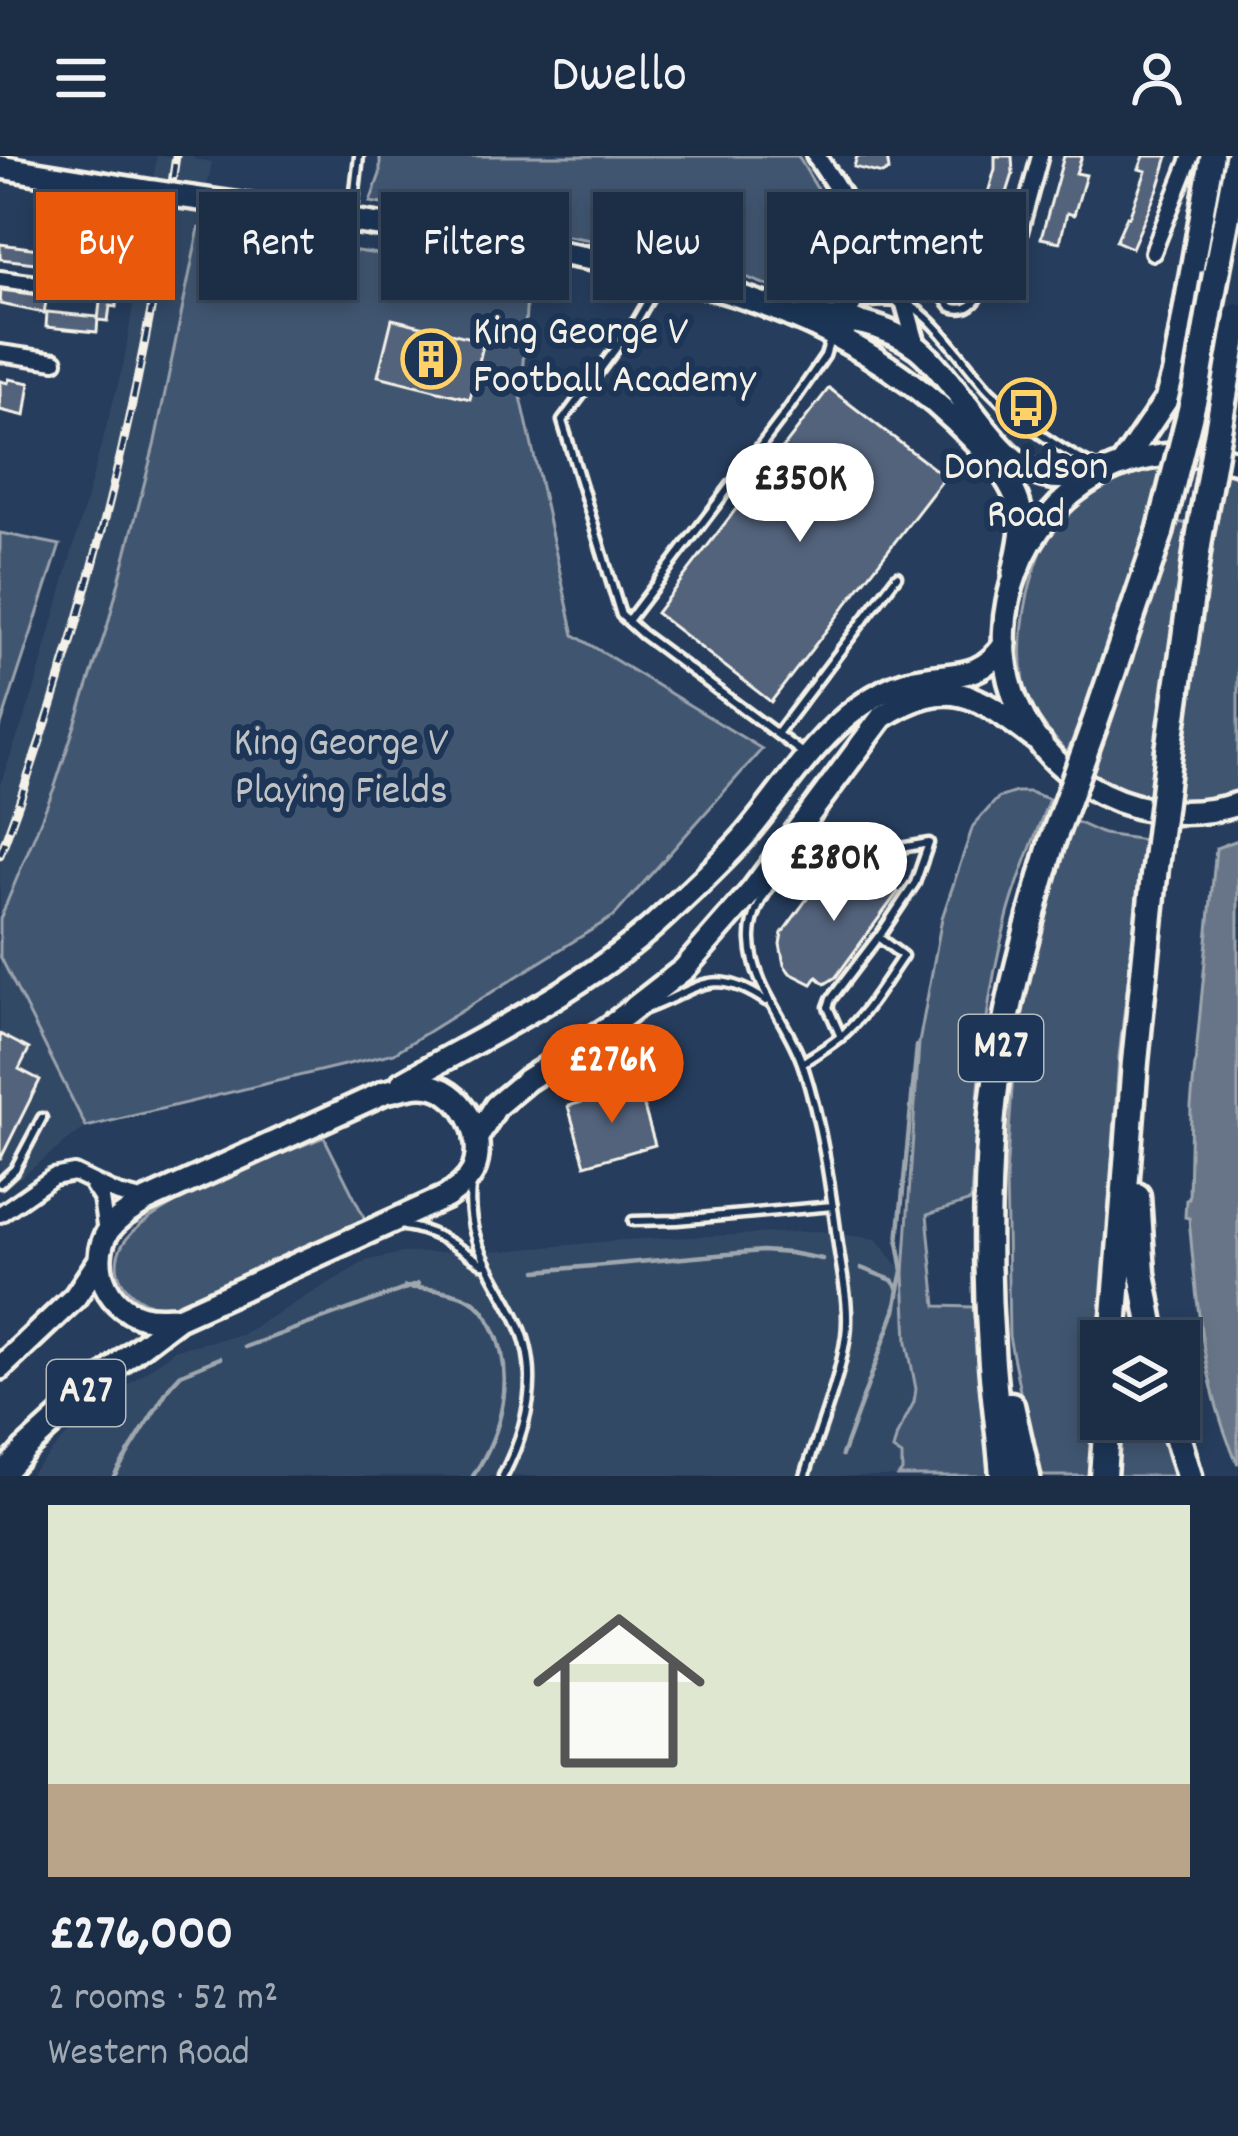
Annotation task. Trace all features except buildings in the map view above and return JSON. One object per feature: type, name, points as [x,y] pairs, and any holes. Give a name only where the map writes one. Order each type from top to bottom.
[{"type":"highway","name":"M27","points":[[1004,1476],[988,1260],[992,1125],[1001,1046],[1052,842],[1160,533],[1197,386],[1238,158]]},
{"type":"highway","points":[[1115,1320],[1135,1062],[1169,751],[1238,316]]},
{"type":"highway","points":[[1135,1062],[1135,1172],[1151,1320]]},
{"type":"highway","points":[[988,1260],[1027,1476]]},
{"type":"highway","points":[[1103,1476],[1106,1440]]},
{"type":"highway","points":[[1179,1440],[1190,1476]]},
{"type":"main road","points":[[1015,573],[1045,519],[1061,502],[1107,471],[1166,400],[1213,156]]},
{"type":"main road","points":[[0,167],[199,199]]},
{"type":"main road","points":[[357,222],[593,258]]},
{"type":"main road","points":[[743,298],[779,312],[881,329],[916,347],[1025,468],[1038,474],[1052,477],[1107,471],[1174,454],[1238,462]]},
{"type":"main road","points":[[839,323],[971,437],[1007,482],[1023,524],[1006,608],[1005,644],[1015,694],[1041,743]]},
{"type":"main road","points":[[476,1138],[496,1106],[527,1080],[623,1017],[684,969],[752,891],[882,718],[923,696],[957,685],[994,659],[1005,644]]},
{"type":"main road","points":[[386,1092],[423,1085],[446,1091],[470,1118],[476,1138],[472,1171],[446,1197],[178,1318],[147,1318],[123,1309],[105,1288],[99,1261],[106,1233],[122,1215],[386,1092],[589,974],[662,919],[742,839],[842,720],[884,690],[908,682],[957,685],[1041,743],[1073,776],[1123,803],[1193,813],[1238,804]]},
{"type":"main road","name":"A27","points":[[0,1367],[75,1298],[99,1261]]},
{"type":"main road","name":"A27","points":[[1,1476],[124,1359],[178,1318]]},
{"type":"street","points":[[816,156],[839,192]]},
{"type":"street","points":[[1026,194],[1040,156]]},
{"type":"street","points":[[1153,251],[1191,156]]},
{"type":"street","points":[[0,279],[36,284]]},
{"type":"street","points":[[839,323],[852,300]]},
{"type":"street","points":[[903,300],[916,347]]},
{"type":"street","points":[[0,352],[56,362]]},
{"type":"street","points":[[0,1214],[52,1177],[74,1173],[146,1202]]},
{"type":"street","points":[[90,1182],[101,1198],[106,1233]]},
{"type":"lane","points":[[355,192],[359,156]]},
{"type":"lane","points":[[648,300],[562,422],[621,615],[808,757]]},
{"type":"lane","points":[[946,300],[958,311],[975,300]]},
{"type":"lane","points":[[628,621],[787,411],[825,356],[839,323],[905,304],[922,312],[993,394],[1070,455],[1107,471]]},
{"type":"lane","points":[[777,734],[897,577]]},
{"type":"lane","points":[[805,1476],[839,1367],[847,1306],[827,1163],[802,1064],[769,1003],[750,936],[765,894],[822,812],[837,776]]},
{"type":"lane","points":[[841,1037],[828,1007],[831,999],[915,883],[929,844],[872,853]]},
{"type":"lane","points":[[802,1064],[852,1026],[904,956],[878,938]]},
{"type":"lane","points":[[623,1017],[715,980],[748,989],[769,1003]]},
{"type":"lane","points":[[0,1183],[15,1169],[42,1118]]},
{"type":"lane","points":[[472,1171],[469,1202],[485,1266],[518,1321],[529,1355],[527,1415],[503,1476]]},
{"type":"lane","points":[[633,1221],[833,1206]]},
{"type":"lane","points":[[385,1223],[422,1228],[485,1266]]},
{"type":"shaded area","points":[[157,156],[193,156],[212,162],[206,192],[199,192],[199,226],[154,446],[108,624],[55,786],[0,919],[0,785],[34,691],[124,362],[134,300],[175,300],[175,192],[151,192]]},
{"type":"shaded area","points":[[1238,840],[1238,1464],[1209,1375],[1189,1218],[1185,1217],[1216,848]]},
{"type":"shaded area","points":[[0,956],[86,1127],[0,1193]]},
{"type":"shaded area","points":[[819,1231],[876,1239],[904,1273],[935,1389],[946,1476],[28,1476],[66,1437],[176,1349],[241,1335],[366,1261],[402,1253]]},
{"type":"green space","points":[[380,156],[798,156],[819,192],[767,192],[767,285],[743,276],[743,192],[593,192],[593,240],[569,236],[569,192],[381,192],[381,204],[370,202],[380,174]]},
{"type":"green space","name":"King George V Playing Fields","points":[[199,228],[199,300],[357,300],[357,251],[381,255],[381,300],[527,300],[521,397],[574,635],[762,749],[614,916],[394,1053],[86,1127],[0,956],[0,919],[55,786],[108,624],[154,446]]},
{"type":"green space","points":[[1165,465],[1119,626],[1067,753],[1036,714],[1023,677],[1023,625],[1035,570],[1056,522],[1080,495],[1115,478]]},
{"type":"green space","points":[[1223,472],[1238,477],[1238,791],[1177,800]]},
{"type":"green space","points":[[1177,522],[1189,524],[1149,795],[1087,775]]},
{"type":"green space","points":[[0,533],[60,545],[0,728]]},
{"type":"green space","points":[[1016,792],[1049,799],[1012,899],[992,985],[971,1201],[927,1215],[936,1306],[973,1307],[989,1476],[898,1476],[902,1456],[893,1450],[916,1389],[907,1342],[904,1273],[919,1043],[942,918],[973,826],[998,798]]},
{"type":"green space","points":[[1072,820],[1103,834],[1145,840],[1119,1056],[1101,1320],[1080,1320],[1080,1440],[1093,1440],[1091,1476],[1037,1476],[1009,1336],[1006,1176],[1015,1046],[1044,909]]},
{"type":"green space","points":[[324,1137],[365,1219],[183,1307],[149,1304],[128,1290],[117,1269],[118,1257],[136,1229],[215,1182]]},
{"type":"green space","points":[[1117,1440],[1171,1440],[1183,1476],[1114,1476]]},
{"type":"waterway","points":[[899,1289],[903,1271],[898,1242],[917,1046]]},
{"type":"waterway","points":[[537,1271],[762,1251],[822,1259]]},
{"type":"waterway","points":[[842,1455],[899,1289],[892,1280],[861,1268]]},
{"type":"waterway","points":[[245,1347],[418,1284]]},
{"type":"waterway","points":[[405,1287],[446,1291],[473,1301],[486,1314],[500,1344],[503,1403],[492,1441],[473,1476]]},
{"type":"waterway","points":[[114,1476],[170,1386],[181,1374],[220,1358]]},
{"type":"railway","points":[[0,855],[58,684],[107,510],[146,334],[176,156]]},
{"type":"place","name":"King George V Football Academy","points":[[431,359]]},
{"type":"place","name":"Donaldson Road","points":[[1026,408]]}]
